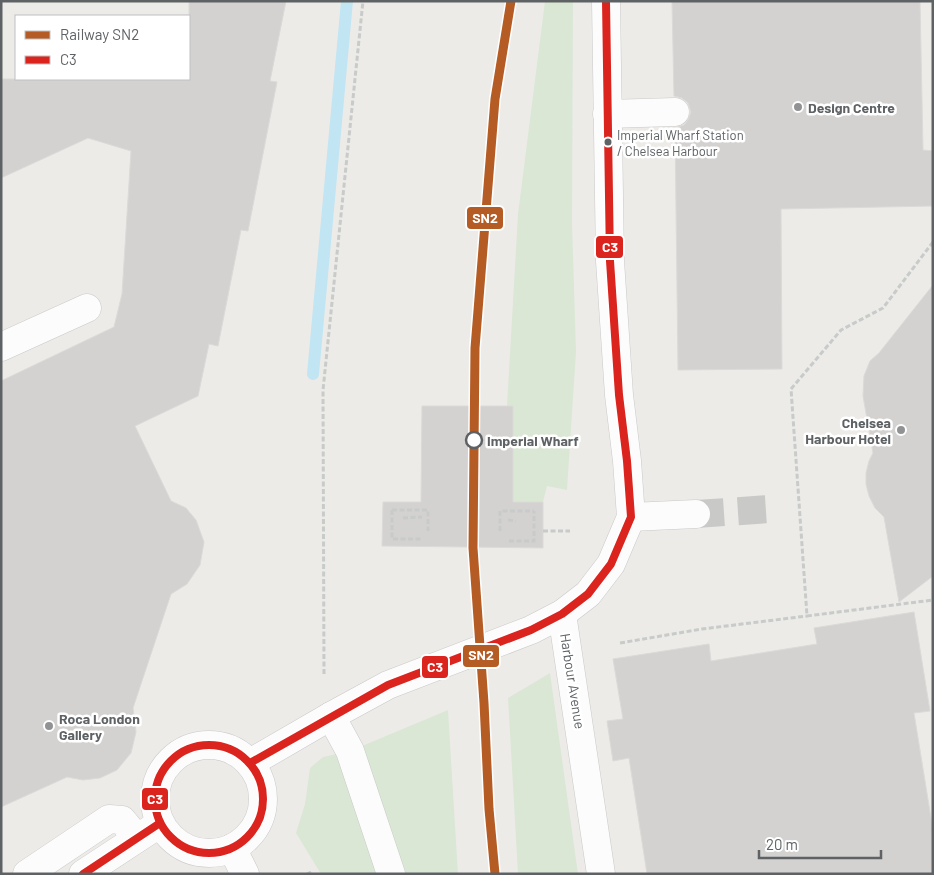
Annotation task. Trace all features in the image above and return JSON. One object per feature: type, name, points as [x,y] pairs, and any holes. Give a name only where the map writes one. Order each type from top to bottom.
[{"type":"street","name":"Harbour Avenue","points":[[601,874],[562,614],[588,594],[611,564],[630,517],[628,461],[619,395],[610,261],[606,1]]},
{"type":"street","points":[[607,114],[675,112]]},
{"type":"street","points":[[1,348],[87,308]]},
{"type":"street","points":[[630,517],[696,514]]},
{"type":"street","points":[[250,763],[330,716],[388,686],[530,630],[562,614]]},
{"type":"street","points":[[330,716],[350,751],[391,874]]},
{"type":"street","points":[[203,744],[220,745],[236,752],[250,763],[259,777],[263,794],[262,810],[256,826],[246,839],[232,848],[216,853],[199,852],[183,847],[170,837],[160,823],[155,807],[155,789],[161,772],[172,759],[186,749],[203,744]]},
{"type":"street","points":[[27,874],[109,819],[122,820],[137,838]]},
{"type":"street","points":[[83,874],[160,823]]},
{"type":"street","points":[[232,848],[245,874]]},
{"type":"path","points":[[324,674],[323,390],[363,1]]},
{"type":"path","points":[[807,616],[791,389],[841,330],[883,308],[933,242]]},
{"type":"path","points":[[422,539],[392,539],[392,510],[428,510],[428,531]]},
{"type":"path","points":[[500,531],[500,510],[534,511],[534,541],[509,541]]},
{"type":"path","points":[[403,518],[422,517]]},
{"type":"path","points":[[508,520],[516,521]]},
{"type":"path","points":[[543,531],[570,530]]},
{"type":"path","points":[[620,643],[702,629],[933,600]]},
{"type":"green space","points":[[545,1],[573,1],[572,223],[576,352],[567,490],[547,486],[543,502],[513,502],[513,406],[507,406],[518,214]]},
{"type":"green space","points":[[550,673],[578,874],[518,874],[508,698]]},
{"type":"green space","points":[[448,710],[458,874],[321,874],[296,833],[305,804],[310,768],[323,757],[350,751]]},
{"type":"building","points":[[189,1],[286,1],[270,81],[277,82],[248,231],[241,230],[218,346],[209,344],[198,396],[135,426],[171,501],[186,508],[196,520],[204,542],[200,565],[187,584],[171,594],[133,708],[136,732],[131,753],[117,770],[100,778],[83,780],[67,777],[1,807],[1,381],[114,327],[122,294],[131,151],[88,138],[1,178],[1,79],[190,80]]},
{"type":"building","name":"Design Centre","points":[[672,1],[920,1],[923,150],[933,151],[933,206],[781,209],[782,369],[678,370],[675,128],[684,125],[691,112],[688,103],[682,98],[674,96]]},
{"type":"building","name":"Chelsea Harbour Hotel","points":[[933,285],[933,576],[899,602],[884,517],[875,508],[866,484],[866,473],[873,453],[863,396],[864,376],[870,361],[879,353]]},
{"type":"building","points":[[422,406],[513,406],[513,502],[543,502],[543,548],[382,546],[383,502],[421,502]]},
{"type":"building","points":[[914,612],[930,711],[914,713],[933,830],[933,874],[647,874],[629,758],[613,761],[607,721],[623,719],[613,659],[709,644],[711,661],[817,644],[814,628]]},
{"type":"waterway","points":[[313,374],[347,1]]},
{"type":"tunnel","points":[[696,514],[770,509]]},
{"type":"rail line","name":"SN2","points":[[495,874],[489,809],[473,548],[475,348],[495,99],[511,1]]},
{"type":"transit line","name":"C3","points":[[250,763],[388,685],[531,630],[562,614],[588,594],[611,564],[631,517],[627,461],[619,395],[610,261],[606,1]]},
{"type":"transit line","name":"C3","points":[[209,745],[230,749],[247,761],[259,778],[263,799],[259,820],[247,837],[230,849],[209,853],[188,849],[171,837],[159,820],[155,799],[159,778],[171,761],[188,749],[209,745]]},
{"type":"transit line","name":"C3","points":[[83,874],[160,823]]},
{"type":"place","name":"Design Centre","points":[[798,107]]},
{"type":"place","name":"Imperial Wharf Station / Chelsea Harbour","points":[[608,142]]},
{"type":"place","name":"Chelsea Harbour Hotel","points":[[901,430]]},
{"type":"place","name":"Imperial Wharf","points":[[474,440]]},
{"type":"place","name":"Roca London Gallery","points":[[49,726]]}]
